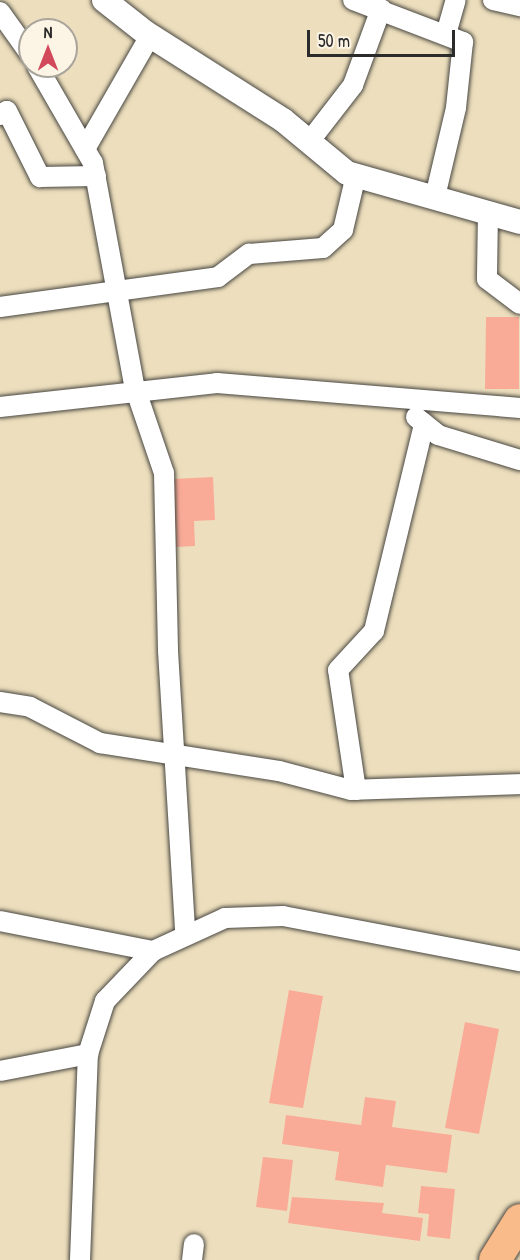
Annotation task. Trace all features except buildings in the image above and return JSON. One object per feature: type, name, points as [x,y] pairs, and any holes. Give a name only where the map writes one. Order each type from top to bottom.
[{"type":"main road","points":[[495,1260],[520,1221]]},
{"type":"street","points":[[104,0],[150,36],[356,175],[520,222]]},
{"type":"street","points":[[353,0],[463,42],[456,108],[435,197]]},
{"type":"street","points":[[446,34],[456,0]]},
{"type":"street","points":[[493,0],[520,6]]},
{"type":"street","points":[[309,142],[353,85],[381,9]]},
{"type":"street","points":[[2,18],[18,39]]},
{"type":"street","points":[[85,149],[150,36]]},
{"type":"street","points":[[44,78],[85,149],[96,176],[137,395],[164,472],[174,756],[185,932]]},
{"type":"street","points":[[0,115],[7,111],[40,177],[96,176]]},
{"type":"street","points":[[0,307],[116,288],[218,277],[249,254],[323,248],[343,230],[356,175]]},
{"type":"street","points":[[488,212],[487,279],[520,304]]},
{"type":"street","points":[[0,407],[137,395],[217,383],[520,408]]},
{"type":"street","points":[[393,399],[438,435],[520,460]]},
{"type":"street","points":[[356,790],[338,670],[374,631],[424,424]]},
{"type":"street","points":[[0,702],[30,707],[100,743],[279,771],[356,790],[520,784]]},
{"type":"street","points":[[80,1260],[88,1054],[105,1001],[153,951],[185,932],[225,918],[283,916],[520,961]]},
{"type":"street","points":[[0,921],[153,951]]},
{"type":"street","points":[[0,1071],[88,1054]]}]
